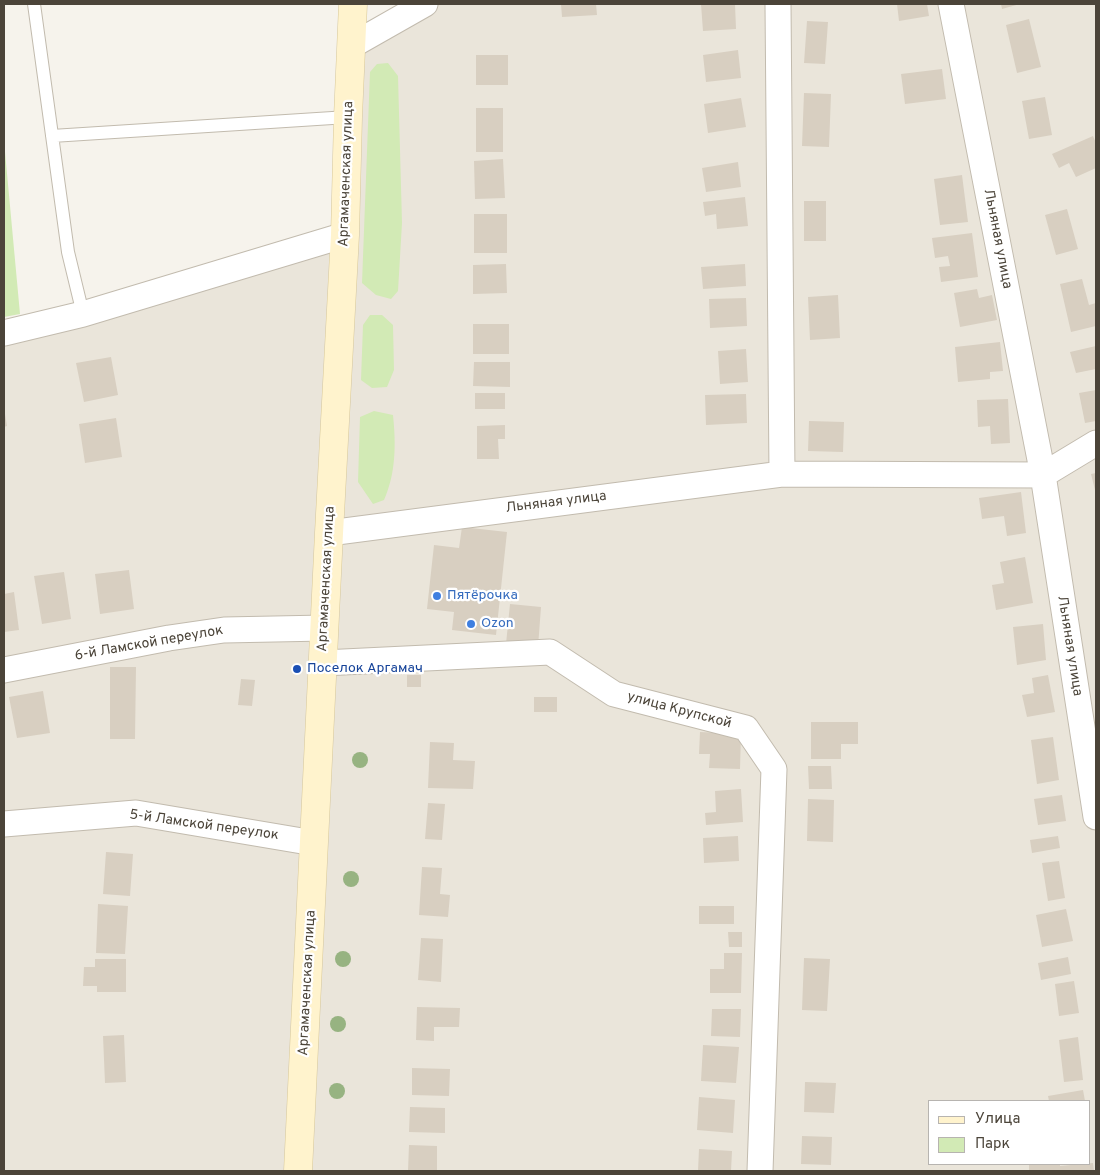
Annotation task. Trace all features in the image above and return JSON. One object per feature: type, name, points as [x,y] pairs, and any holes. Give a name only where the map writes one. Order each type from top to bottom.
[{"type":"main road","name":"Аргамаченская улица","points":[[298,1171],[324,628],[346,235],[350,46],[353,4]]},
{"type":"street","points":[[350,46],[425,4]]},
{"type":"street","points":[[778,4],[782,474]]},
{"type":"street","name":"Льняная улица","points":[[951,4],[1042,475],[1096,817]]},
{"type":"street","points":[[4,333],[83,314],[346,235]]},
{"type":"street","points":[[1042,475],[1096,443]]},
{"type":"street","name":"Льняная улица","points":[[329,533],[782,474],[1042,475]]},
{"type":"street","name":"6-й Ламской переулок","points":[[4,670],[169,638],[224,630],[324,628]]},
{"type":"street","name":"улица Крупской","points":[[323,663],[550,652],[614,694],[746,728],[774,769],[760,1171]]},
{"type":"street","name":"5-й Ламской переулок","points":[[4,824],[136,813],[314,843]]},
{"type":"lane","points":[[34,4],[68,252],[83,314]]},
{"type":"lane","points":[[52,136],[348,117]]},
{"type":"shaded area","points":[[425,4],[1096,4],[1096,1171],[4,1171],[4,333],[345,235],[351,46]]},
{"type":"green space","points":[[388,63],[398,76],[402,223],[398,291],[391,299],[376,295],[362,283],[370,72],[377,64]]},
{"type":"green space","points":[[4,141],[20,314],[4,317]]},
{"type":"green space","points":[[370,315],[382,315],[393,325],[394,370],[387,387],[372,388],[361,380],[363,325]]},
{"type":"green space","points":[[374,411],[393,415],[395,448],[388,490],[384,500],[373,504],[358,482],[360,417]]},
{"type":"building","points":[[561,4],[596,4],[597,15],[562,17]]},
{"type":"building","points":[[701,4],[735,4],[736,29],[703,31]]},
{"type":"building","points":[[897,4],[927,4],[929,16],[899,21]]},
{"type":"building","points":[[1001,4],[1020,4],[1002,9]]},
{"type":"building","points":[[1029,19],[1041,67],[1017,73],[1006,25]]},
{"type":"building","points":[[807,21],[828,22],[825,64],[804,63]]},
{"type":"building","points":[[738,50],[741,78],[706,82],[703,55]]},
{"type":"building","points":[[476,55],[508,55],[508,85],[476,85]]},
{"type":"building","points":[[942,69],[946,99],[905,104],[901,74]]},
{"type":"building","points":[[804,93],[831,94],[829,147],[802,146]]},
{"type":"building","points":[[1045,97],[1052,135],[1029,139],[1022,101]]},
{"type":"building","points":[[741,98],[746,127],[708,133],[704,104]]},
{"type":"building","points":[[476,108],[503,108],[503,152],[476,152]]},
{"type":"building","points":[[1093,136],[1096,143],[1096,168],[1076,177],[1069,163],[1059,168],[1052,154]]},
{"type":"building","points":[[503,159],[505,198],[475,199],[474,161]]},
{"type":"building","points":[[738,162],[741,187],[706,192],[702,168]]},
{"type":"building","points":[[962,175],[968,222],[940,225],[934,179]]},
{"type":"building","points":[[745,197],[748,226],[717,229],[716,214],[705,216],[703,202]]},
{"type":"building","points":[[804,201],[826,201],[826,241],[804,241]]},
{"type":"building","points":[[1067,209],[1078,249],[1056,255],[1045,215]]},
{"type":"building","points":[[474,214],[507,214],[507,253],[474,253]]},
{"type":"building","points":[[972,233],[978,277],[941,282],[939,267],[950,266],[948,256],[935,258],[932,238]]},
{"type":"building","points":[[506,264],[507,293],[473,294],[473,265]]},
{"type":"building","points":[[745,264],[746,286],[703,289],[701,267]]},
{"type":"building","points":[[1082,279],[1089,305],[1096,303],[1096,326],[1071,332],[1060,284]]},
{"type":"building","points":[[977,289],[979,298],[992,295],[997,320],[960,327],[954,293]]},
{"type":"building","points":[[838,295],[840,338],[810,340],[808,297]]},
{"type":"building","points":[[746,298],[747,326],[710,328],[709,299]]},
{"type":"building","points":[[473,324],[509,324],[509,354],[473,354]]},
{"type":"building","points":[[1000,342],[1003,371],[990,372],[990,379],[958,382],[955,347]]},
{"type":"building","points":[[1096,346],[1096,369],[1076,373],[1070,352]]},
{"type":"building","points":[[746,349],[748,382],[720,384],[718,351]]},
{"type":"building","points":[[111,357],[118,395],[84,402],[76,363]]},
{"type":"building","points":[[474,362],[510,362],[510,387],[473,386]]},
{"type":"building","points":[[1096,390],[1096,421],[1085,423],[1079,393]]},
{"type":"building","points":[[475,393],[505,393],[505,409],[475,409]]},
{"type":"building","points":[[746,394],[747,423],[706,425],[705,395]]},
{"type":"building","points":[[1008,399],[1010,443],[991,444],[990,426],[978,427],[977,400]]},
{"type":"building","points":[[4,408],[7,426],[4,427]]},
{"type":"building","points":[[116,418],[122,457],[85,463],[79,424]]},
{"type":"building","points":[[809,421],[844,422],[843,452],[808,451]]},
{"type":"building","points":[[505,425],[505,439],[498,439],[499,459],[477,459],[477,426]]},
{"type":"building","points":[[1096,473],[1096,494],[1091,474]]},
{"type":"building","points":[[1021,492],[1026,533],[1007,536],[1004,516],[982,519],[979,498]]},
{"type":"building","points":[[462,527],[507,532],[496,635],[452,630],[454,612],[427,609],[434,545],[459,548]]},
{"type":"building","points":[[1025,557],[1033,603],[996,610],[992,585],[1004,583],[1000,562]]},
{"type":"building","points":[[129,570],[134,609],[100,614],[95,574]]},
{"type":"building","points":[[64,572],[71,619],[42,624],[34,576]]},
{"type":"building","points":[[14,592],[19,630],[4,632],[4,594]]},
{"type":"building","points":[[510,604],[541,607],[538,647],[506,644]]},
{"type":"building","points":[[1043,624],[1046,660],[1017,665],[1013,627]]},
{"type":"building","points":[[110,667],[136,667],[135,739],[110,739]]},
{"type":"building","points":[[407,675],[421,675],[421,687],[407,687]]},
{"type":"building","points":[[1048,675],[1055,712],[1027,717],[1022,695],[1034,693],[1032,678]]},
{"type":"building","points":[[241,679],[255,680],[252,706],[238,705]]},
{"type":"building","points":[[43,691],[50,733],[17,738],[9,697]]},
{"type":"building","points":[[534,697],[557,697],[557,712],[534,712]]},
{"type":"building","points":[[811,722],[858,722],[858,744],[841,744],[841,759],[811,759]]},
{"type":"building","points":[[700,732],[741,734],[740,769],[709,768],[710,754],[699,754]]},
{"type":"building","points":[[1053,737],[1059,780],[1037,784],[1031,740]]},
{"type":"building","points":[[430,742],[454,743],[453,760],[475,761],[473,789],[428,788]]},
{"type":"building","points":[[808,766],[831,766],[832,789],[809,789]]},
{"type":"building","points":[[741,789],[743,822],[706,825],[705,813],[716,812],[715,791]]},
{"type":"building","points":[[1062,795],[1066,821],[1038,825],[1034,799]]},
{"type":"building","points":[[808,799],[834,800],[833,842],[807,841]]},
{"type":"building","points":[[428,803],[445,804],[442,840],[425,839]]},
{"type":"building","points":[[738,836],[739,861],[704,863],[703,838]]},
{"type":"building","points":[[1058,836],[1060,848],[1032,853],[1030,840]]},
{"type":"building","points":[[106,852],[133,854],[130,896],[103,894]]},
{"type":"building","points":[[1059,861],[1065,898],[1048,901],[1042,863]]},
{"type":"building","points":[[422,867],[442,868],[440,894],[450,895],[448,917],[419,915]]},
{"type":"building","points":[[98,904],[128,906],[125,954],[96,953]]},
{"type":"building","points":[[699,906],[734,906],[734,924],[699,924]]},
{"type":"building","points":[[1066,909],[1073,941],[1042,947],[1036,915]]},
{"type":"building","points":[[728,932],[742,932],[742,947],[729,947]]},
{"type":"building","points":[[421,938],[443,939],[441,982],[418,980]]},
{"type":"building","points":[[724,953],[742,953],[741,993],[710,993],[710,969],[724,969]]},
{"type":"building","points":[[1068,957],[1071,974],[1041,980],[1038,963]]},
{"type":"building","points":[[804,958],[830,959],[827,1011],[802,1010]]},
{"type":"building","points":[[95,959],[126,959],[126,992],[97,992],[97,986],[83,986],[84,967],[95,967]]},
{"type":"building","points":[[1074,981],[1079,1013],[1059,1016],[1055,984]]},
{"type":"building","points":[[417,1007],[460,1008],[459,1027],[434,1027],[434,1041],[416,1040]]},
{"type":"building","points":[[712,1009],[741,1009],[740,1037],[711,1036]]},
{"type":"building","points":[[124,1035],[126,1082],[105,1083],[103,1036]]},
{"type":"building","points":[[1078,1037],[1083,1080],[1064,1082],[1059,1040]]},
{"type":"building","points":[[703,1045],[739,1047],[736,1083],[701,1081]]},
{"type":"building","points":[[412,1068],[450,1069],[449,1096],[412,1095]]},
{"type":"building","points":[[805,1082],[836,1083],[834,1113],[804,1112]]},
{"type":"building","points":[[1083,1090],[1085,1100],[1049,1100],[1048,1096]]},
{"type":"building","points":[[699,1097],[735,1100],[733,1133],[697,1130]]},
{"type":"building","points":[[410,1107],[445,1108],[445,1133],[409,1132]]},
{"type":"building","points":[[802,1136],[832,1137],[831,1165],[801,1164]]},
{"type":"building","points":[[409,1145],[437,1146],[437,1171],[408,1171]]},
{"type":"building","points":[[699,1149],[732,1151],[731,1171],[698,1171]]},
{"type":"building","points":[[1093,1163],[1094,1171],[1029,1171],[1029,1165],[1060,1166],[1090,1165]]},
{"type":"place","name":"Пятёрочка","points":[[437,596]]},
{"type":"place","name":"Ozon","points":[[471,624]]},
{"type":"place","name":"Поселок Аргамач","points":[[297,669]]}]
